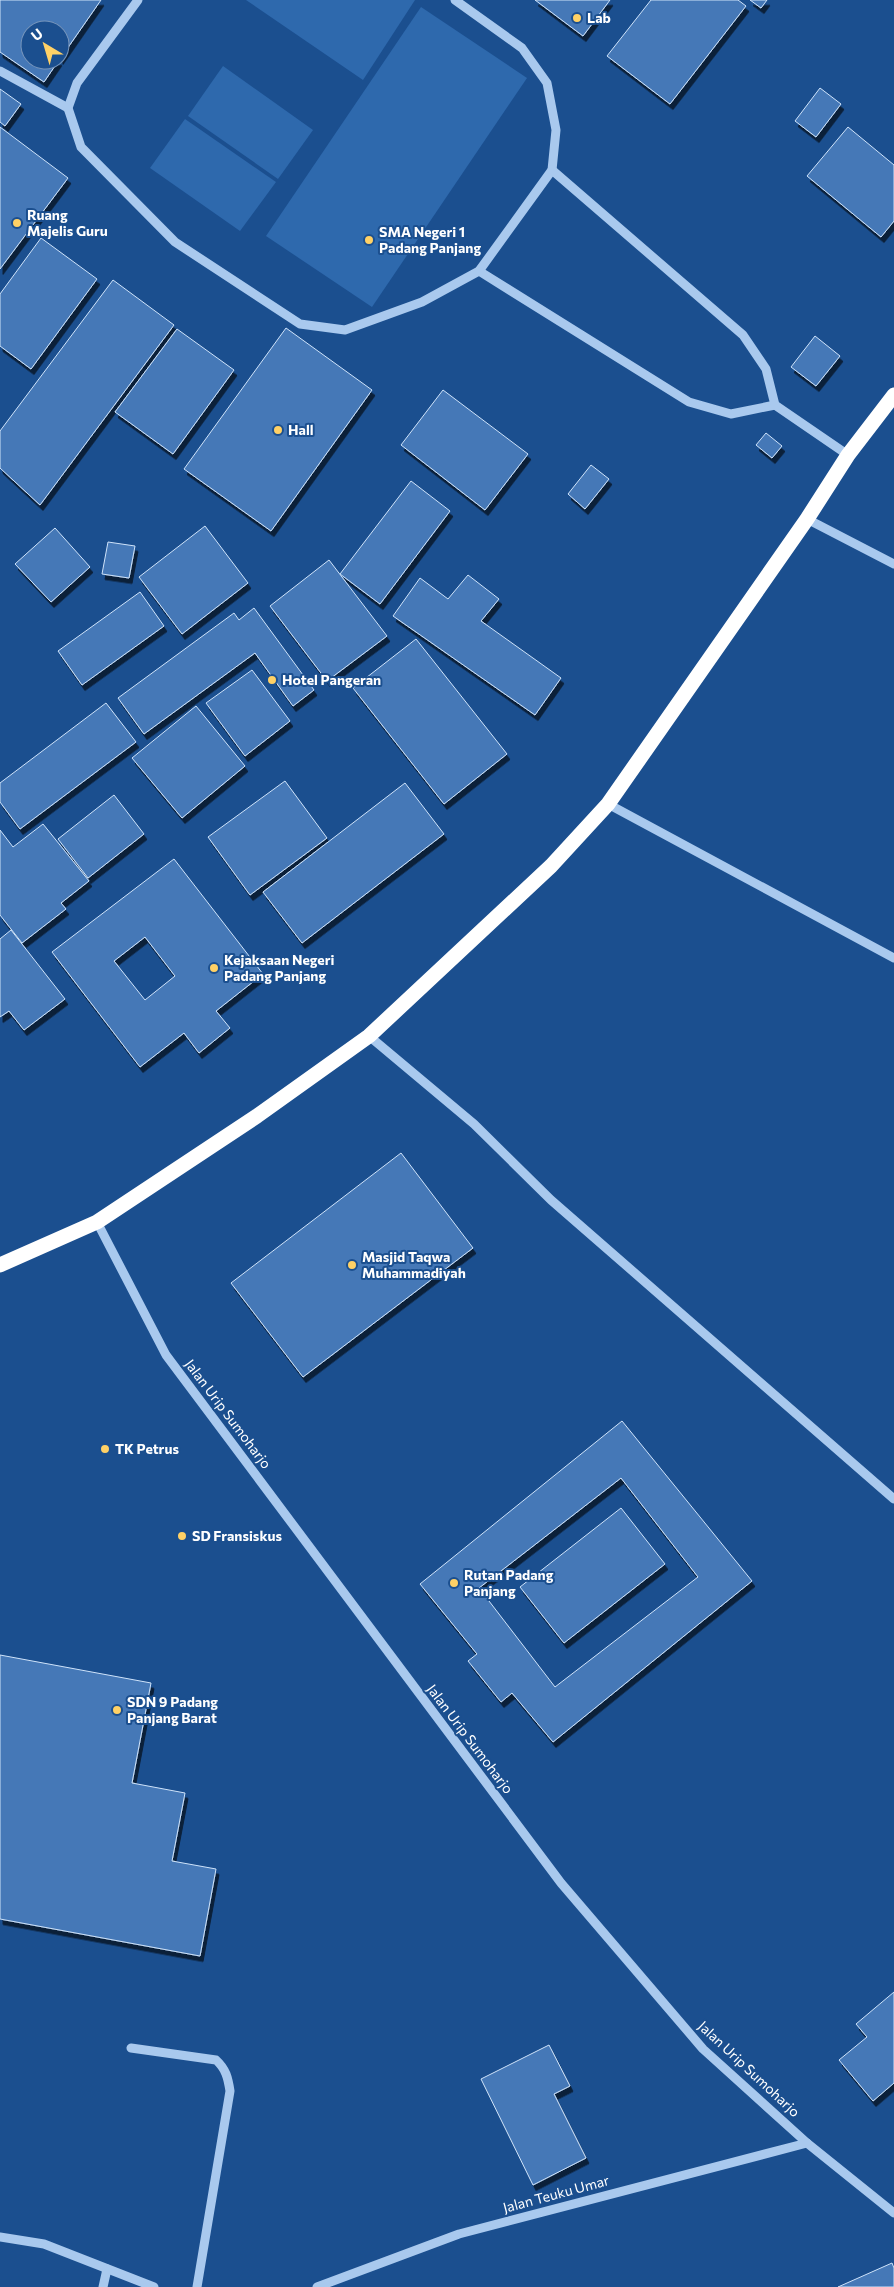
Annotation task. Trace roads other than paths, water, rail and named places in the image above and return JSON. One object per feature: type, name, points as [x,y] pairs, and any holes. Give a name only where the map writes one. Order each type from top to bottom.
[{"type":"highway","points":[[0,1265],[97,1222],[256,1116],[369,1036],[551,866],[608,804],[807,520],[848,455],[894,395]]},
{"type":"street","points":[[138,0],[77,83],[68,108],[81,147],[175,242],[300,324],[345,330],[422,302],[480,272],[552,170],[556,130],[547,83],[522,48],[455,0]]},
{"type":"street","points":[[0,71],[68,108]]},
{"type":"street","points":[[552,170],[743,335],[766,368],[775,405],[848,455]]},
{"type":"street","points":[[480,272],[688,402],[731,414],[775,405]]},
{"type":"street","points":[[807,520],[894,564]]},
{"type":"street","points":[[608,804],[894,958]]},
{"type":"street","points":[[369,1036],[474,1124],[551,1200],[894,1500]]},
{"type":"street","name":"Jalan Urip Sumoharjo","points":[[97,1222],[166,1355],[561,1883],[703,2048],[807,2143],[894,2213]]},
{"type":"street","points":[[131,2048],[216,2060],[224,2067],[229,2080],[230,2091],[197,2287]]},
{"type":"street","name":"Jalan Teuku Umar","points":[[317,2287],[459,2234],[807,2143]]},
{"type":"street","points":[[0,2237],[44,2244],[154,2287]]},
{"type":"street","points":[[103,2287],[107,2269]]},
{"type":"place","name":"Lab","points":[[577,18]]},
{"type":"place","name":"Ruang Majelis Guru","points":[[17,223]]},
{"type":"place","name":"SMA Negeri 1 Padang Panjang","points":[[369,240]]},
{"type":"place","name":"Hall","points":[[278,430]]},
{"type":"place","name":"Hotel Pangeran","points":[[272,680]]},
{"type":"place","name":"Kejaksaan Negeri Padang Panjang","points":[[214,968]]},
{"type":"place","name":"Masjid Taqwa Muhammadiyah","points":[[352,1265]]},
{"type":"place","name":"TK Petrus","points":[[105,1449]]},
{"type":"place","name":"SD Fransiskus","points":[[182,1536]]},
{"type":"place","name":"Rutan Padang Panjang","points":[[454,1583]]},
{"type":"place","name":"SDN 9 Padang Panjang Barat","points":[[117,1710]]}]
